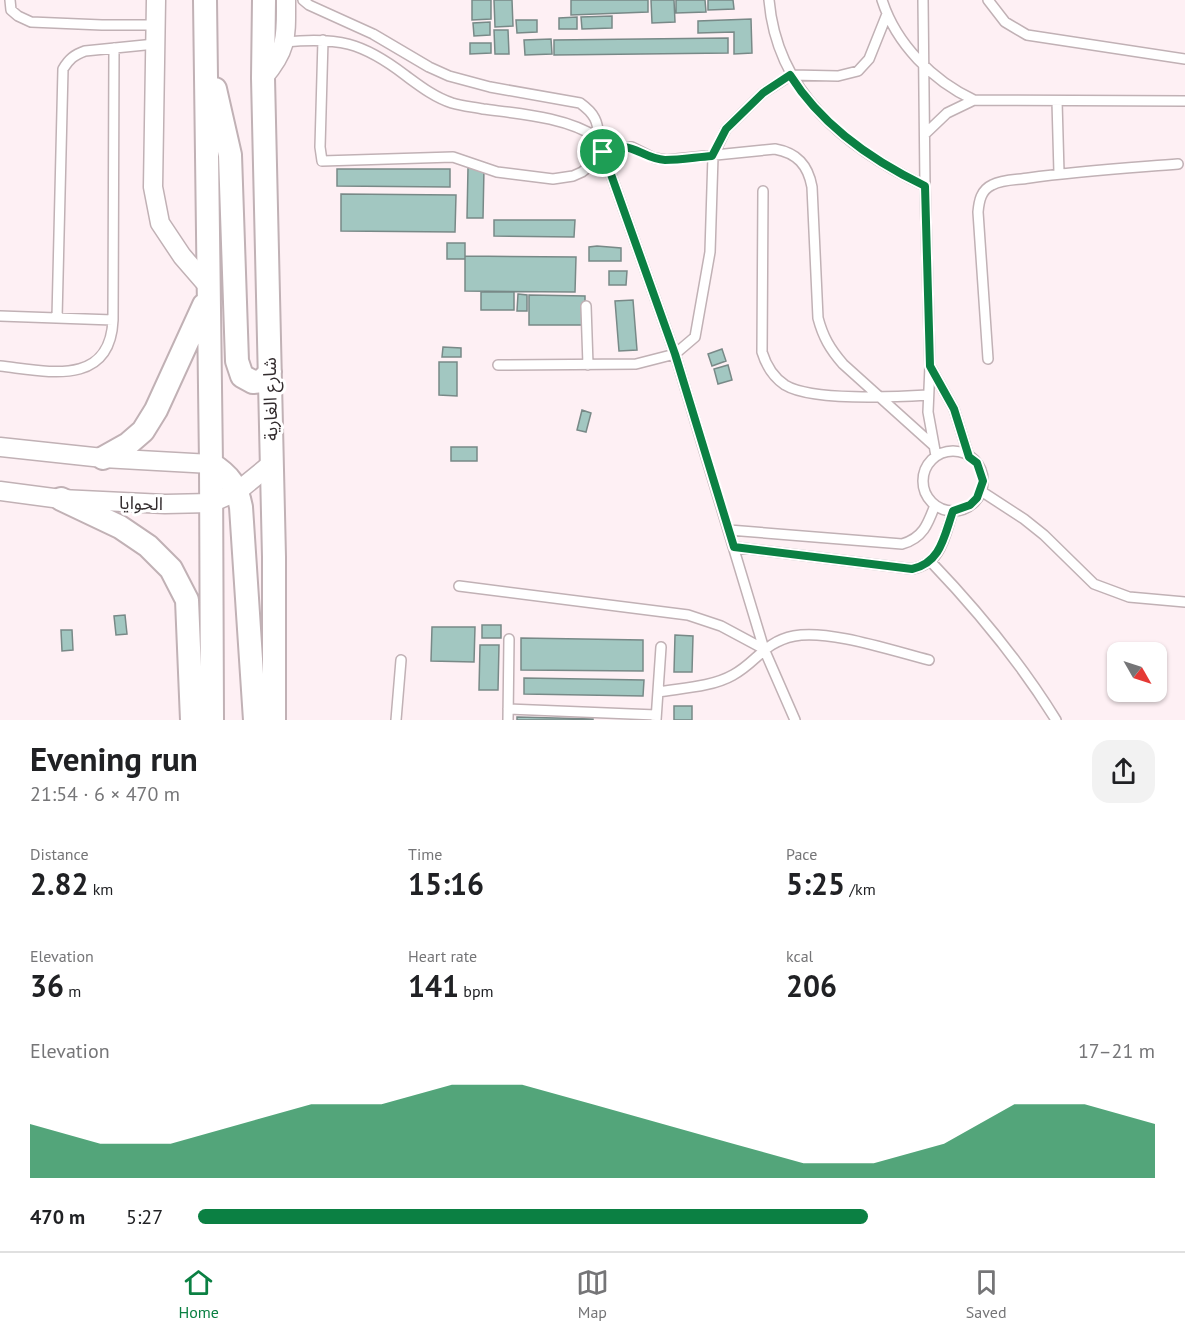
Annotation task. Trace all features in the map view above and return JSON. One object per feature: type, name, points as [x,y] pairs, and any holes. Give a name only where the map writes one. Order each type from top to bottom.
[{"type":"street","points":[[156,0],[153,187],[160,223],[208,290]]},
{"type":"street","points":[[205,0],[212,720]]},
{"type":"street","name":"شارع الغارية","points":[[264,0],[263,78],[274,557],[274,720]]},
{"type":"street","points":[[263,78],[279,58],[285,42],[286,0]]},
{"type":"street","points":[[206,46],[230,154],[237,361],[242,376],[253,382],[262,381],[270,372]]},
{"type":"street","points":[[103,458],[128,444],[142,431],[156,410],[187,344],[208,290]]},
{"type":"street","points":[[0,447],[103,458],[211,464],[222,471],[238,491],[242,507],[255,720]]},
{"type":"street","name":"الحوايا","points":[[0,491],[61,499],[211,504],[238,491],[271,464]]},
{"type":"street","points":[[61,499],[120,527],[148,546],[171,569],[187,600],[192,720]]},
{"type":"lane","points":[[10,0],[10,10],[31,22],[155,25]]},
{"type":"lane","points":[[303,0],[309,5],[373,34],[439,71],[470,82],[580,104],[589,109],[596,118],[599,128],[598,138],[675,354],[764,649],[795,720]]},
{"type":"lane","points":[[769,0],[776,40],[790,75],[802,93],[851,142],[879,162],[925,186]]},
{"type":"lane","points":[[882,0],[902,40],[923,64],[946,86],[975,100],[1185,101]]},
{"type":"lane","points":[[923,0],[930,366],[928,395],[929,429],[936,456]]},
{"type":"lane","points":[[988,0],[1005,22],[1028,35],[1185,59]]},
{"type":"lane","points":[[498,365],[636,364],[675,354],[695,337],[710,252],[712,156],[726,129],[763,93],[790,75],[838,76],[858,71],[869,59],[887,14]]},
{"type":"lane","points":[[285,42],[323,39],[351,44],[370,52],[430,93],[454,104],[563,122],[582,128],[598,138]]},
{"type":"lane","points":[[323,39],[320,147],[322,161],[453,157],[497,172],[553,179],[582,172],[603,152],[612,147],[622,146],[666,160],[775,149],[797,157],[805,165],[812,187],[818,318],[823,337],[843,364],[933,445]]},
{"type":"lane","points":[[57,318],[63,69],[75,54],[155,44]]},
{"type":"lane","points":[[0,366],[51,372],[80,370],[90,365],[105,351],[110,341],[113,320],[114,48]]},
{"type":"lane","points":[[404,74],[411,56]]},
{"type":"lane","points":[[925,134],[947,113],[975,100]]},
{"type":"lane","points":[[1057,101],[1059,174]]},
{"type":"lane","points":[[988,359],[979,201],[984,191],[992,184],[1059,174],[1178,164]]},
{"type":"lane","points":[[763,191],[762,352],[770,370],[784,385],[804,393],[883,398],[928,395]]},
{"type":"lane","points":[[586,306],[588,365]]},
{"type":"lane","points":[[0,316],[113,320]]},
{"type":"lane","points":[[930,366],[954,409],[969,457]]},
{"type":"lane","points":[[953,451],[962,452],[969,457],[977,463],[981,472],[981,491],[970,505],[953,511],[935,505],[928,499],[923,481],[928,464],[936,456],[953,451]]},
{"type":"lane","points":[[981,491],[1044,535],[1094,584],[1129,597],[1185,602]]},
{"type":"lane","points":[[729,530],[902,544],[922,534],[935,505]]},
{"type":"lane","points":[[734,547],[912,569],[931,562],[938,554],[953,511]]},
{"type":"lane","points":[[931,562],[989,625],[1016,659],[1056,720]]},
{"type":"lane","points":[[459,586],[688,615],[721,626],[764,649]]},
{"type":"lane","points":[[658,692],[727,679],[747,666],[764,649],[792,636],[825,635],[928,660]]},
{"type":"lane","points":[[508,720],[509,639]]},
{"type":"lane","points":[[508,709],[656,718],[661,647]]},
{"type":"lane","points":[[396,720],[401,660]]},
{"type":"building","points":[[472,0],[491,0],[491,19],[472,20]]},
{"type":"building","points":[[494,0],[512,0],[513,26],[495,27]]},
{"type":"building","points":[[571,0],[648,0],[648,12],[571,15]]},
{"type":"building","points":[[651,0],[674,0],[675,22],[652,23]]},
{"type":"building","points":[[676,0],[705,0],[706,12],[676,13]]},
{"type":"building","points":[[708,0],[733,0],[734,9],[708,10]]},
{"type":"building","points":[[612,16],[612,28],[582,29],[581,17]]},
{"type":"building","points":[[577,17],[577,29],[559,29],[559,18]]},
{"type":"building","points":[[751,19],[752,53],[734,54],[734,32],[698,33],[698,21]]},
{"type":"building","points":[[516,20],[537,20],[537,32],[517,33]]},
{"type":"building","points":[[490,22],[490,35],[474,36],[473,23]]},
{"type":"building","points":[[494,30],[508,30],[509,54],[495,54]]},
{"type":"building","points":[[728,38],[728,53],[554,55],[554,40]]},
{"type":"building","points":[[551,39],[552,54],[525,55],[524,40]]},
{"type":"building","points":[[470,43],[491,43],[491,53],[470,54]]},
{"type":"building","points":[[468,168],[484,168],[483,218],[467,218]]},
{"type":"building","points":[[337,169],[450,169],[450,187],[337,186]]},
{"type":"building","points":[[341,194],[456,195],[455,232],[341,231]]},
{"type":"building","points":[[494,220],[575,220],[574,237],[494,236]]},
{"type":"building","points":[[447,243],[465,243],[465,259],[447,259]]},
{"type":"building","points":[[589,247],[621,248],[621,261],[589,261]]},
{"type":"building","points":[[465,256],[576,257],[575,292],[465,291]]},
{"type":"building","points":[[609,271],[627,271],[626,285],[609,285]]},
{"type":"building","points":[[481,292],[514,292],[514,310],[481,310]]},
{"type":"building","points":[[518,294],[527,295],[527,311],[517,311]]},
{"type":"building","points":[[529,295],[585,296],[585,325],[529,325]]},
{"type":"building","points":[[633,300],[637,350],[619,351],[615,301]]},
{"type":"building","points":[[443,347],[461,348],[461,357],[442,357]]},
{"type":"building","points":[[722,349],[726,361],[712,366],[708,354]]},
{"type":"building","points":[[439,362],[457,362],[457,396],[439,395]]},
{"type":"building","points":[[728,365],[732,380],[718,384],[714,369]]},
{"type":"building","points":[[582,410],[591,413],[586,432],[577,430]]},
{"type":"building","points":[[451,447],[477,447],[477,461],[451,461]]},
{"type":"building","points":[[125,615],[127,634],[116,635],[114,616]]},
{"type":"building","points":[[482,625],[501,625],[501,638],[482,638]]},
{"type":"building","points":[[432,627],[475,627],[474,662],[431,661]]},
{"type":"building","points":[[61,630],[72,630],[73,650],[62,651]]},
{"type":"building","points":[[675,635],[693,636],[692,672],[674,672]]},
{"type":"building","points":[[521,638],[643,640],[643,671],[521,670]]},
{"type":"building","points":[[480,645],[499,645],[498,690],[479,690]]},
{"type":"building","points":[[524,678],[644,680],[643,696],[524,694]]},
{"type":"building","points":[[674,706],[692,706],[692,720],[674,720]]},
{"type":"building","points":[[517,717],[593,719],[593,720],[517,720]]},
{"type":"route","points":[[790,75],[802,93],[838,131],[879,162],[925,186],[930,366],[944,387],[963,433],[969,457],[977,463],[983,481],[981,491],[970,505],[953,511],[938,554],[931,562],[912,569],[734,547],[675,354],[603,152],[612,147],[622,146],[632,147],[654,158],[666,160],[712,156],[726,129],[763,93],[790,75]]}]
